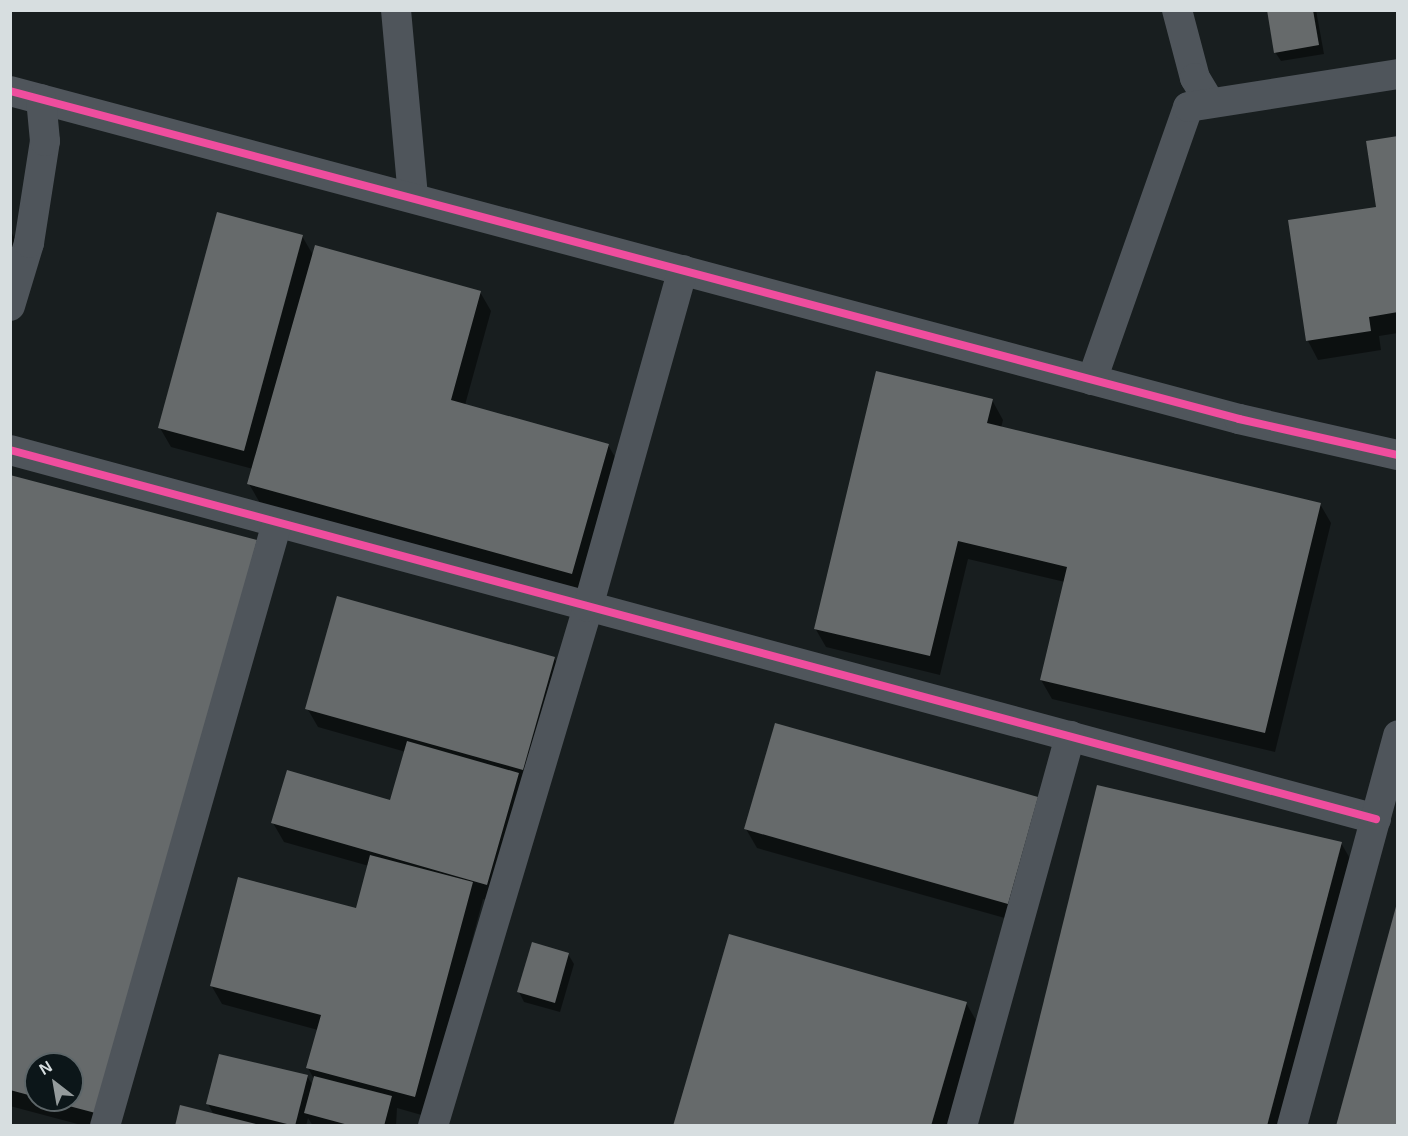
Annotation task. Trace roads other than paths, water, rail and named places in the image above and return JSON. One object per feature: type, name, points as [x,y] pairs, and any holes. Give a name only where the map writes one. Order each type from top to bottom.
[{"type":"street","points":[[396,10],[413,196]]},
{"type":"street","points":[[1177,10],[1195,78],[1210,103]]},
{"type":"street","points":[[1092,380],[1188,107],[1398,74]]},
{"type":"street","points":[[10,91],[413,196],[1239,419],[1398,455]]},
{"type":"street","points":[[10,306],[28,243],[45,141],[41,99]]},
{"type":"street","points":[[434,1125],[588,607],[683,270]]},
{"type":"street","points":[[10,450],[1376,819]]},
{"type":"street","points":[[105,1125],[277,523]]},
{"type":"street","points":[[1292,1125],[1398,735]]},
{"type":"street","points":[[962,1125],[1070,736]]}]
